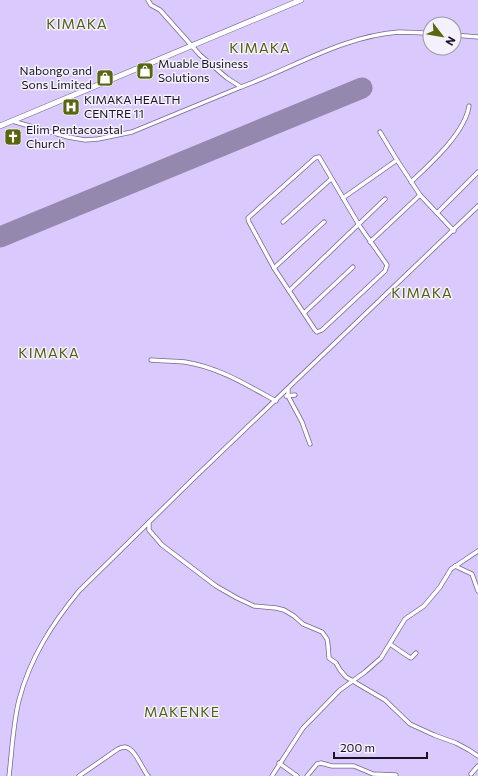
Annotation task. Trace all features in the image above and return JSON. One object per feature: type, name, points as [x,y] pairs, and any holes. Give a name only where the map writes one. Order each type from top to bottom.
[{"type":"main road","points":[[0,126],[76,96],[301,0]]},
{"type":"street","points":[[148,0],[151,5],[160,10],[191,46],[227,78],[241,87]]},
{"type":"street","points":[[11,121],[68,137],[85,140],[132,132],[349,43],[392,33],[422,33]]},
{"type":"street","points":[[462,36],[478,37]]},
{"type":"street","points":[[411,182],[446,148],[462,124],[469,106]]},
{"type":"street","points":[[380,132],[411,182],[454,231]]},
{"type":"street","points":[[319,157],[321,159],[331,179],[370,242],[386,261],[387,265],[385,271],[320,332],[315,330],[288,291],[274,268],[248,218],[315,158],[319,157]]},
{"type":"street","points":[[343,198],[397,160]]},
{"type":"street","points":[[437,213],[478,172]]},
{"type":"street","points":[[283,222],[331,179]]},
{"type":"street","points":[[370,242],[420,194]]},
{"type":"street","points":[[288,291],[385,199]]},
{"type":"street","points":[[10,776],[14,732],[19,700],[40,646],[64,609],[149,522],[454,231],[478,206]]},
{"type":"street","points":[[274,268],[324,222]]},
{"type":"street","points":[[304,313],[353,267]]},
{"type":"street","points":[[151,360],[185,362],[218,371],[276,401]]},
{"type":"street","points":[[288,389],[288,396],[302,422],[310,444]]},
{"type":"street","points":[[279,397],[295,396]]},
{"type":"street","points":[[149,522],[149,530],[162,545],[216,586],[254,606],[284,610],[303,624],[322,632],[327,639],[329,658],[336,663],[340,670],[353,681],[385,700],[410,724],[456,743],[478,756]]},
{"type":"street","points":[[272,776],[303,728],[340,690],[381,658],[405,619],[424,606],[440,587],[450,569],[478,551]]},
{"type":"street","points":[[455,566],[472,574],[478,591]]},
{"type":"street","points":[[390,644],[409,657],[412,658],[416,653]]},
{"type":"street","points":[[79,776],[118,749],[125,747],[131,750],[135,755],[148,776]]},
{"type":"street","points":[[279,763],[297,776]]},
{"type":"street","points":[[307,776],[317,764],[321,763],[332,766],[354,766],[373,774],[396,775]]},
{"type":"street","points":[[471,774],[478,766]]},
{"type":"taxiway","points":[[0,231],[2,236]]},
{"type":"runway","points":[[0,237],[362,88]]},
{"type":"place","name":"Muable Business Solutions","points":[[145,71]]},
{"type":"place","name":"Nabongo and Sons Limited","points":[[105,78]]},
{"type":"place","name":"KIMAKA HEALTH CENTRE 11","points":[[71,107]]},
{"type":"place","name":"Elim Pentacoastal Church","points":[[13,137]]},
{"type":"district","name":"KIMAKA","points":[[77,24]]},
{"type":"district","name":"KIMAKA","points":[[260,48]]},
{"type":"district","name":"KIMAKA","points":[[422,293]]},
{"type":"district","name":"KIMAKA","points":[[49,353]]},
{"type":"district","name":"MAKENKE","points":[[182,712]]}]
